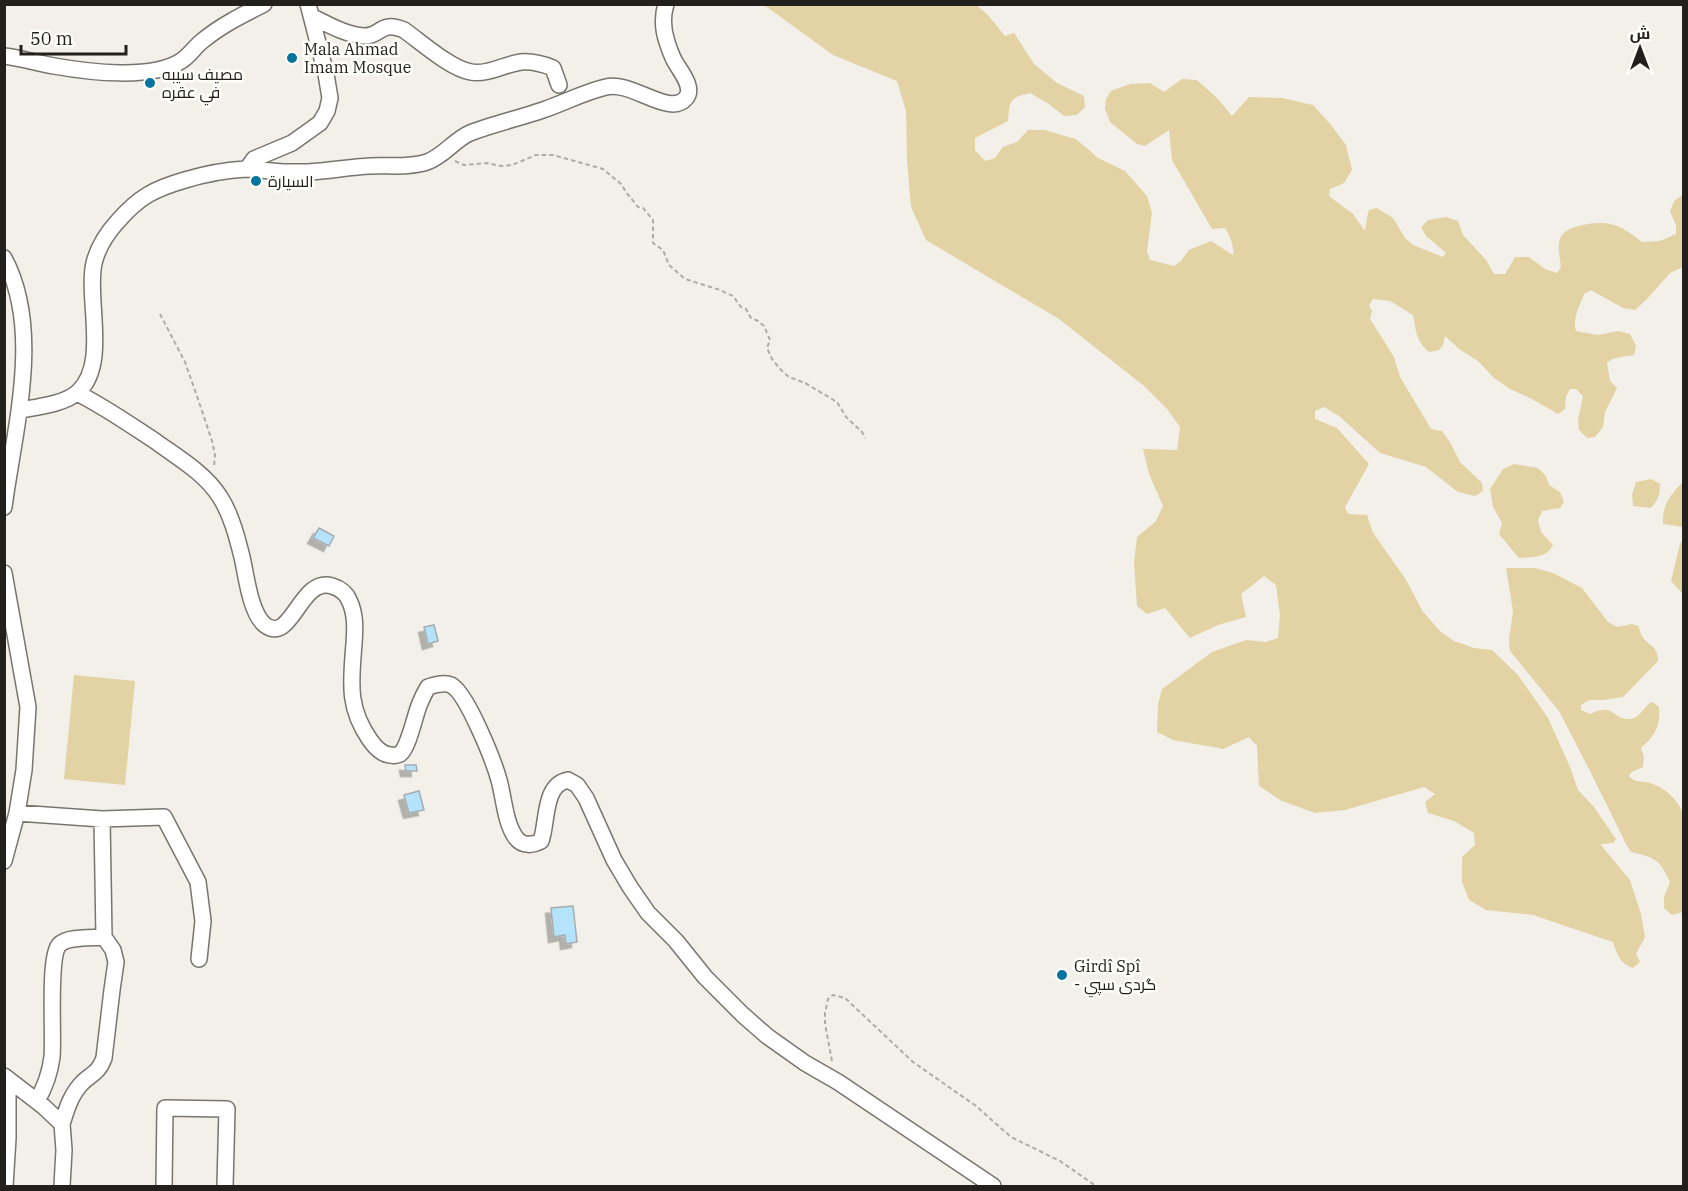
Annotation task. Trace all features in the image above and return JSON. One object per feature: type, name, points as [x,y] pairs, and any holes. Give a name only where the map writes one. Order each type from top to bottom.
[{"type":"street","points":[[4,56],[54,66],[144,73],[168,68],[183,60],[201,42],[234,19],[264,4]]},
{"type":"street","points":[[20,410],[53,405],[78,393],[90,378],[95,324],[94,263],[110,231],[141,197],[157,189],[214,173],[247,169],[317,172],[350,167],[407,166],[427,162],[441,155],[469,134],[608,86],[626,87],[662,103],[679,104],[688,95],[688,89],[666,40],[663,23],[666,4]]},
{"type":"street","points":[[247,169],[254,159],[292,142],[320,123],[327,111],[330,98],[309,10]]},
{"type":"street","points":[[309,10],[338,29],[365,37],[386,27],[404,30],[454,66],[472,72],[489,71],[522,62],[540,63],[553,68],[559,86]]},
{"type":"street","points":[[4,258],[20,296],[23,326],[20,410],[4,507]]},
{"type":"street","points":[[78,393],[114,413],[177,457],[205,479],[220,497],[242,556],[250,595],[266,625],[275,628],[285,624],[316,586],[328,585],[339,589],[348,597],[354,614],[351,685],[355,714],[363,730],[383,754],[394,756],[400,754],[406,744],[420,701],[428,687],[439,684],[450,685],[460,693],[480,732],[499,778],[510,827],[517,840],[525,845],[533,845],[542,841],[553,788],[560,781],[568,780],[577,785],[586,798],[614,860],[648,913],[676,941],[705,977],[743,1015],[767,1036],[805,1063],[833,1079],[993,1186]]},
{"type":"street","points":[[4,573],[28,706],[24,770],[17,813],[6,842],[4,861]]},
{"type":"street","points":[[17,813],[102,819],[164,817],[198,882],[203,921],[199,959]]},
{"type":"street","points":[[62,1186],[64,1137],[62,1124],[69,1100],[84,1081],[101,1067],[104,1058],[116,962],[113,950],[104,937],[102,819]]},
{"type":"street","points":[[37,1101],[50,1072],[56,951],[59,944],[66,940],[104,937]]},
{"type":"street","points":[[6,1077],[62,1124]]},
{"type":"street","points":[[6,1077],[8,1138],[6,1186]]},
{"type":"street","points":[[164,1186],[165,1107],[227,1109],[225,1186]]},
{"type":"path","points":[[441,155],[464,165],[487,163],[501,166],[512,165],[536,155],[553,155],[603,169],[621,184],[638,207],[643,208],[652,220],[654,243],[663,250],[669,265],[676,273],[685,279],[733,296],[741,307],[746,309],[751,318],[764,326],[770,340],[767,348],[780,369],[789,377],[805,382],[837,402],[846,417],[866,438]]},
{"type":"path","points":[[160,314],[185,362],[212,441],[215,455],[214,466],[205,479]]},
{"type":"path","points":[[833,1079],[825,1013],[828,999],[833,995],[844,998],[913,1062],[976,1106],[1011,1137],[1060,1161],[1096,1186]]},
{"type":"shaded area","points":[[764,5],[976,5],[988,15],[1005,36],[1014,33],[1034,64],[1057,83],[1084,96],[1085,107],[1077,115],[1064,116],[1030,93],[1018,97],[1010,104],[1008,121],[975,138],[975,150],[985,161],[995,158],[1003,147],[1017,142],[1028,130],[1044,130],[1076,139],[1098,158],[1125,171],[1147,196],[1152,213],[1147,251],[1150,260],[1174,266],[1189,250],[1211,241],[1233,255],[1232,244],[1225,228],[1212,229],[1172,160],[1169,130],[1145,146],[1137,144],[1110,122],[1105,109],[1106,99],[1111,91],[1130,84],[1150,83],[1164,92],[1182,79],[1197,80],[1232,116],[1249,97],[1282,98],[1313,105],[1346,145],[1352,170],[1344,183],[1330,189],[1329,196],[1353,214],[1365,231],[1369,210],[1377,208],[1393,218],[1405,238],[1413,245],[1443,257],[1446,253],[1426,236],[1421,227],[1428,220],[1446,217],[1458,221],[1463,235],[1486,260],[1494,274],[1505,274],[1515,257],[1529,257],[1545,269],[1557,273],[1561,267],[1560,239],[1568,230],[1582,225],[1610,224],[1623,229],[1642,242],[1660,241],[1676,234],[1676,226],[1670,211],[1674,201],[1683,195],[1683,267],[1670,273],[1635,310],[1623,308],[1591,290],[1584,294],[1579,307],[1575,322],[1576,331],[1598,335],[1618,331],[1630,334],[1636,346],[1634,355],[1616,358],[1607,363],[1610,381],[1617,388],[1605,412],[1603,427],[1595,437],[1587,438],[1579,430],[1578,420],[1583,396],[1576,389],[1570,389],[1566,396],[1565,409],[1558,414],[1494,378],[1478,361],[1459,349],[1445,336],[1439,350],[1429,352],[1419,340],[1413,315],[1390,301],[1373,299],[1369,306],[1372,311],[1370,319],[1394,357],[1400,377],[1431,429],[1442,431],[1460,462],[1482,483],[1483,491],[1475,496],[1458,492],[1426,467],[1380,453],[1339,416],[1324,407],[1315,411],[1315,419],[1337,428],[1369,464],[1345,507],[1348,514],[1367,515],[1373,533],[1405,578],[1423,612],[1441,632],[1454,641],[1474,648],[1492,650],[1518,675],[1548,718],[1578,790],[1594,807],[1616,839],[1613,843],[1600,844],[1630,880],[1641,914],[1645,937],[1636,954],[1640,962],[1633,968],[1625,964],[1613,942],[1533,915],[1486,910],[1469,900],[1462,882],[1462,857],[1475,845],[1474,833],[1454,821],[1428,813],[1425,802],[1435,794],[1424,787],[1345,810],[1315,813],[1282,801],[1259,786],[1257,746],[1249,737],[1223,749],[1173,740],[1157,732],[1158,704],[1162,689],[1212,652],[1246,640],[1266,642],[1278,638],[1280,615],[1276,585],[1264,576],[1241,594],[1246,617],[1218,625],[1190,638],[1165,608],[1147,614],[1137,606],[1134,562],[1137,537],[1156,521],[1163,506],[1149,474],[1143,449],[1177,450],[1180,427],[1167,409],[1144,386],[1059,319],[926,240],[911,207],[906,111],[897,81],[833,55]]},
{"type":"shaded area","points":[[1514,464],[1538,468],[1546,476],[1549,485],[1560,492],[1564,502],[1560,508],[1542,511],[1538,520],[1541,532],[1553,545],[1539,556],[1519,558],[1499,534],[1502,523],[1493,507],[1490,489],[1503,469]]},
{"type":"shaded area","points":[[1651,479],[1660,484],[1659,494],[1651,508],[1633,506],[1632,495],[1636,482]]},
{"type":"shaded area","points":[[1683,482],[1683,527],[1663,524],[1668,501]]},
{"type":"shaded area","points":[[1683,539],[1683,594],[1671,581]]},
{"type":"shaded area","points":[[1506,568],[1535,568],[1553,573],[1582,588],[1608,622],[1617,627],[1632,624],[1638,626],[1642,636],[1655,649],[1658,661],[1623,697],[1589,700],[1581,705],[1581,710],[1590,714],[1605,710],[1624,719],[1630,719],[1637,716],[1652,702],[1659,707],[1656,730],[1641,748],[1644,757],[1643,767],[1629,776],[1635,780],[1653,784],[1670,794],[1684,816],[1683,934],[1682,912],[1672,915],[1664,908],[1664,897],[1670,882],[1663,868],[1651,858],[1631,852],[1559,711],[1510,651],[1509,639],[1513,611]]},
{"type":"shaded area","points":[[74,675],[135,681],[125,785],[64,779]]},
{"type":"building","points":[[319,528],[334,536],[329,546],[313,538]]},
{"type":"building","points":[[434,625],[438,641],[428,644],[424,627]]},
{"type":"building","points":[[405,765],[416,765],[417,771],[406,771]]},
{"type":"building","points":[[419,791],[424,810],[409,813],[404,795]]},
{"type":"building","points":[[573,906],[577,942],[566,944],[565,935],[554,937],[551,908]]},
{"type":"place","name":"Mala Ahmad Imam Mosque","points":[[292,58]]},
{"type":"place","name":"مصيف سيبه في عقره","points":[[150,83]]},
{"type":"place","name":"السيارة","points":[[256,181]]},
{"type":"place","name":"Girdî Spî - گردی سپي","points":[[1062,975]]}]
